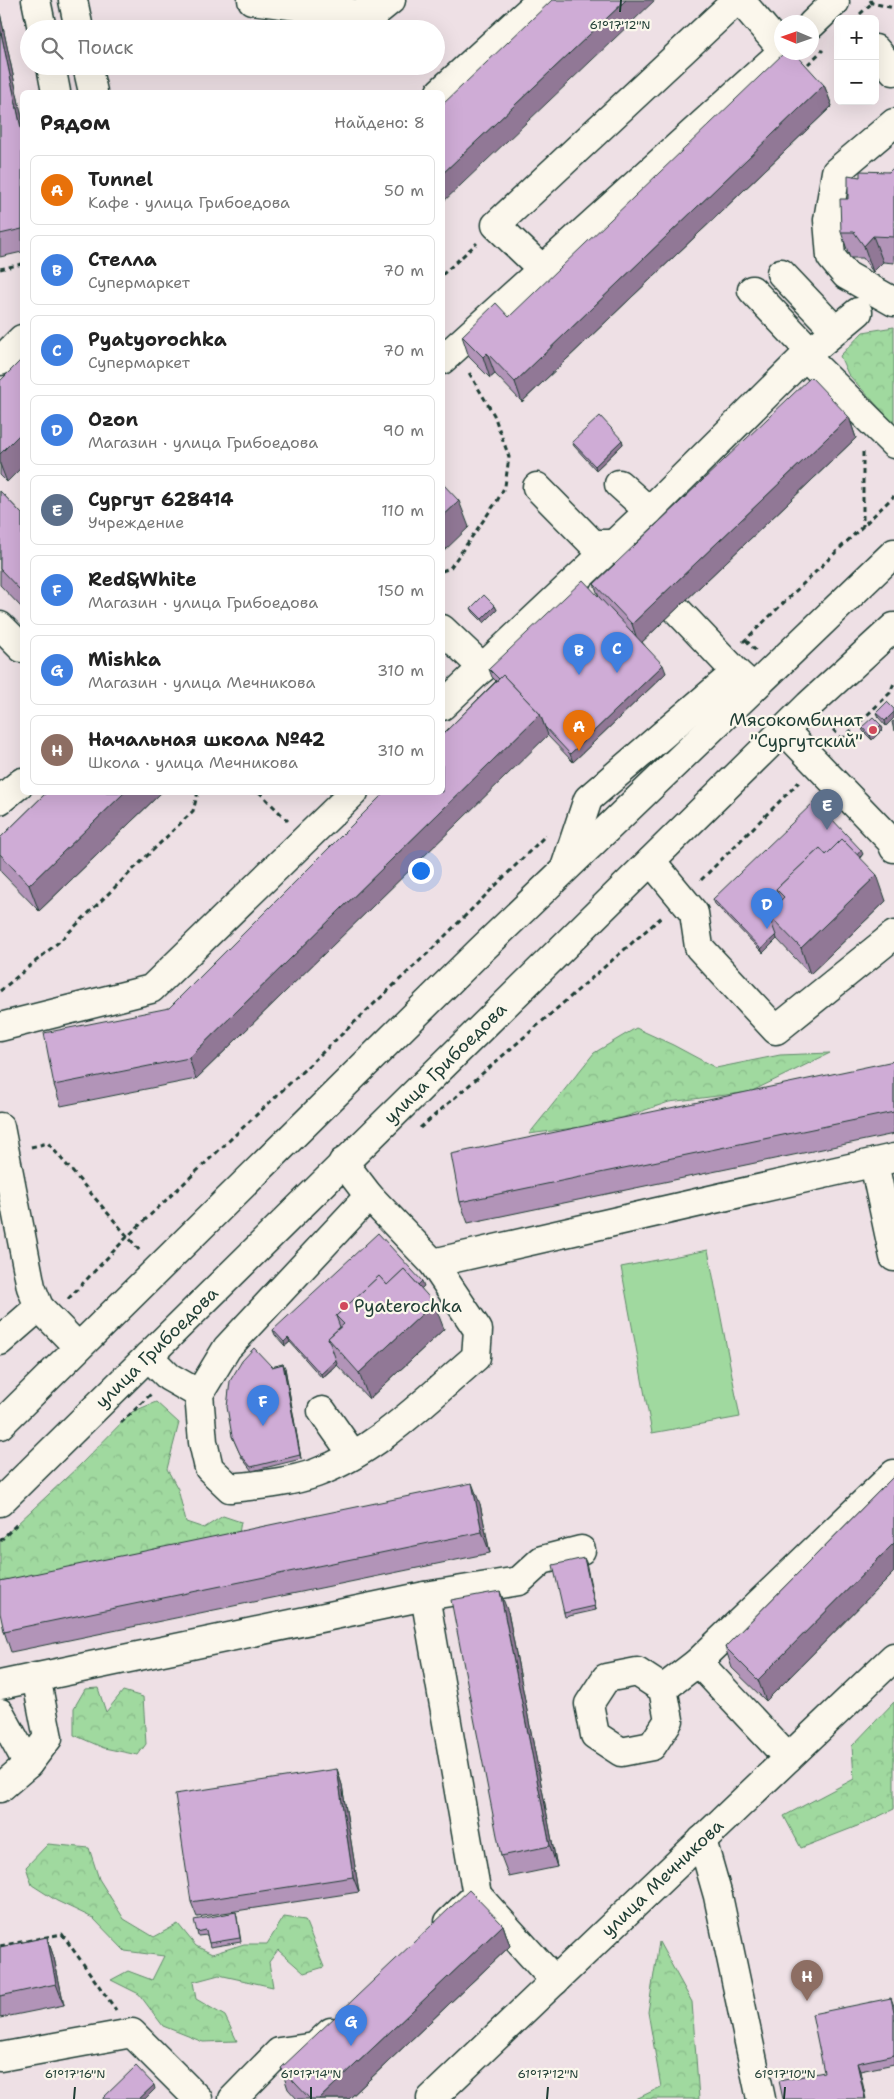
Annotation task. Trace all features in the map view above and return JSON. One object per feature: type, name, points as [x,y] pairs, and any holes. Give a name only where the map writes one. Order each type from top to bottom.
[{"type":"main road","points":[[36,0],[40,20]]},
{"type":"main road","points":[[73,0],[77,20]]},
{"type":"main road","points":[[252,0],[358,14],[375,12],[391,0]]},
{"type":"main road","points":[[442,90],[541,0]]},
{"type":"main road","points":[[542,269],[496,225],[736,0]]},
{"type":"main road","points":[[740,0],[774,40]]},
{"type":"main road","points":[[819,21],[843,10]]},
{"type":"main road","points":[[879,54],[894,71]]},
{"type":"main road","points":[[449,355],[774,57]]},
{"type":"main road","points":[[53,75],[56,90]]},
{"type":"main road","points":[[89,75],[93,90]]},
{"type":"main road","points":[[894,123],[836,172],[828,220],[831,258],[846,275],[894,302]]},
{"type":"main road","points":[[781,273],[835,330]]},
{"type":"main road","points":[[752,290],[862,414],[894,444]]},
{"type":"main road","points":[[445,703],[649,511],[808,354],[858,312]]},
{"type":"main road","points":[[0,361],[20,341]]},
{"type":"main road","points":[[619,484],[649,511]]},
{"type":"main road","points":[[537,487],[594,544],[614,544],[639,570]]},
{"type":"main road","points":[[0,1425],[565,868],[737,673],[894,554]]},
{"type":"main road","points":[[676,609],[737,673]]},
{"type":"main road","points":[[0,626],[20,646]]},
{"type":"main road","name":"улица Грибоедова","points":[[0,1502],[343,1162],[785,731],[809,705],[894,626]]},
{"type":"main road","points":[[445,632],[483,668]]},
{"type":"main road","points":[[785,731],[891,841],[894,848]]},
{"type":"main road","points":[[0,800],[20,784]]},
{"type":"main road","points":[[0,1026],[151,989],[351,795]]},
{"type":"main road","points":[[651,861],[694,913],[699,947],[776,1030],[894,935]]},
{"type":"main road","points":[[0,1127],[31,1287],[44,1313],[78,1347]]},
{"type":"main road","points":[[433,1263],[884,1161],[894,1257]]},
{"type":"main road","points":[[343,1162],[369,1196],[433,1263],[478,1330],[476,1357],[376,1442],[353,1455],[316,1473],[275,1484],[230,1488],[209,1468],[203,1442],[199,1394],[227,1348],[369,1196]]},
{"type":"main road","points":[[0,1341],[44,1313]]},
{"type":"main road","points":[[148,1356],[169,1377],[199,1394]]},
{"type":"main road","points":[[322,1411],[353,1455]]},
{"type":"main road","points":[[662,1689],[698,1662],[894,1474]]},
{"type":"main road","points":[[0,1685],[425,1596],[519,1581],[542,1560],[581,1550]]},
{"type":"main road","points":[[425,1596],[477,1895],[555,1980]]},
{"type":"main road","name":"улица Мечникова","points":[[431,2099],[894,1657]]},
{"type":"main road","points":[[698,1662],[788,1758]]},
{"type":"main road","points":[[0,1788],[28,1764],[48,1738],[36,1677]]},
{"type":"main road","points":[[0,1714],[28,1764]]},
{"type":"main road","points":[[702,1840],[718,1896],[761,2099]]},
{"type":"main road","points":[[428,1942],[477,1895]]},
{"type":"main road","points":[[233,2099],[279,2052],[315,2047],[350,2014]]},
{"type":"main road","points":[[0,2057],[132,2033],[198,2099]]},
{"type":"path","points":[[843,10],[871,1],[894,8]]},
{"type":"path","points":[[445,272],[496,225]]},
{"type":"path","points":[[0,269],[20,264]]},
{"type":"path","points":[[445,569],[450,568],[497,501],[505,486],[509,457],[494,415],[449,355]]},
{"type":"path","points":[[862,414],[863,526]]},
{"type":"path","points":[[737,673],[863,526],[894,496]]},
{"type":"path","points":[[418,1130],[683,898],[890,694],[894,683]]},
{"type":"path","points":[[0,990],[60,941],[186,817],[193,810],[197,795]]},
{"type":"path","points":[[262,795],[306,838]]},
{"type":"path","points":[[44,1313],[430,951],[549,833]]},
{"type":"path","points":[[6,1154],[48,1143],[157,1270]]},
{"type":"path","points":[[120,1425],[169,1377]]},
{"type":"path","points":[[0,1541],[21,1520]]},
{"type":"path","points":[[0,1946],[62,1934],[132,2033]]},
{"type":"green space","points":[[894,327],[894,424],[848,374],[840,356],[863,332]]},
{"type":"green space","points":[[636,1028],[716,1068],[780,1055],[830,1053],[750,1092],[669,1102],[604,1124],[529,1134],[594,1053]]},
{"type":"green space","points":[[708,1250],[740,1417],[652,1433],[621,1267]]},
{"type":"green space","points":[[156,1402],[179,1423],[167,1469],[178,1489],[186,1522],[204,1528],[223,1516],[241,1522],[237,1544],[92,1569],[31,1574],[0,1584],[0,1540],[80,1465],[132,1412]]},
{"type":"green space","points":[[98,1688],[106,1712],[123,1691],[143,1697],[146,1744],[138,1755],[104,1748],[74,1735],[74,1708],[85,1689]]},
{"type":"green space","points":[[894,1702],[894,1809],[865,1823],[801,1848],[784,1816],[854,1779],[852,1746]]},
{"type":"green space","points":[[48,1844],[89,1848],[99,1879],[124,1919],[154,1937],[178,1924],[196,1946],[212,1954],[244,1944],[267,1944],[284,1917],[305,1920],[324,1967],[304,1973],[278,1950],[269,1962],[273,1987],[219,1975],[193,1982],[196,1999],[225,2016],[237,2041],[203,2042],[163,2026],[139,1994],[111,1980],[128,1971],[152,1980],[164,1956],[125,1951],[93,1918],[57,1901],[32,1885],[26,1867]]},
{"type":"green space","points":[[659,1942],[692,2002],[699,2099],[636,2099],[661,2087],[648,2012]]},
{"type":"building","points":[[552,0],[626,0],[445,171],[445,102]]},
{"type":"building","points":[[0,28],[20,123],[20,229],[0,234]]},
{"type":"building","points":[[777,60],[801,60],[824,85],[515,382],[487,353],[483,357],[462,336],[496,303],[509,317]]},
{"type":"building","points":[[894,167],[894,237],[873,236],[864,246],[854,232],[841,232],[840,199],[848,199],[848,175],[860,177],[860,171],[889,172]]},
{"type":"building","points":[[20,361],[20,434],[0,454],[0,381]]},
{"type":"building","points":[[811,377],[849,417],[632,624],[594,584]]},
{"type":"building","points":[[600,416],[622,440],[595,466],[572,442]]},
{"type":"building","points":[[445,486],[459,501],[445,514]]},
{"type":"building","points":[[0,491],[20,512],[20,590],[0,569]]},
{"type":"building","points":[[583,580],[663,665],[570,754],[545,727],[540,714],[503,675],[499,679],[489,669]]},
{"type":"building","points":[[484,595],[495,606],[482,619],[471,608]]},
{"type":"building","points":[[503,675],[540,714],[189,1058],[54,1085],[44,1033],[169,1008],[382,795],[445,795],[445,732]]},
{"type":"building","points":[[887,702],[894,709],[894,712],[885,721],[876,713]]},
{"type":"building","points":[[873,717],[881,725],[870,736],[862,727]]},
{"type":"building","points":[[44,795],[122,795],[29,885],[0,854],[0,838]]},
{"type":"building","points":[[815,801],[861,850],[857,855],[842,839],[826,855],[820,848],[776,889],[781,901],[768,914],[776,935],[761,949],[713,899]]},
{"type":"building","points":[[842,839],[877,875],[801,948],[768,914],[784,897],[776,889],[820,848],[826,855]]},
{"type":"building","points":[[894,1061],[894,1112],[460,1202],[451,1154]]},
{"type":"building","name":"Pyaterochka","points":[[378,1233],[422,1281],[418,1285],[404,1269],[387,1285],[379,1276],[336,1316],[340,1327],[328,1338],[336,1360],[321,1374],[288,1338],[284,1342],[273,1330]]},
{"type":"building","points":[[404,1269],[434,1303],[359,1373],[328,1338],[344,1324],[336,1316],[379,1276],[387,1285]]},
{"type":"building","points":[[254,1348],[272,1367],[283,1364],[300,1455],[251,1467],[240,1454],[232,1436],[227,1407],[230,1381],[242,1361]]},
{"type":"building","points":[[894,1476],[894,1543],[758,1680],[725,1647]]},
{"type":"building","points":[[472,1483],[482,1532],[4,1631],[0,1613],[0,1581]]},
{"type":"building","points":[[584,1558],[595,1606],[564,1613],[553,1565]]},
{"type":"building","points":[[500,1591],[550,1846],[501,1856],[451,1600]]},
{"type":"building","points":[[337,1769],[353,1877],[191,1902],[175,1794]]},
{"type":"building","points":[[469,1890],[503,1925],[319,2099],[310,2099],[281,2068]]},
{"type":"building","points":[[236,1912],[240,1938],[209,1943],[206,1930],[197,1932],[194,1920]]},
{"type":"building","points":[[47,1937],[56,1984],[0,1996],[0,1947]]},
{"type":"building","points":[[891,1998],[894,2012],[894,2055],[857,2063],[865,2099],[783,2099],[779,2081],[824,2072],[812,2014]]},
{"type":"building","points":[[136,2066],[154,2085],[139,2099],[103,2099],[103,2098]]},
{"type":"place","name":"Pyatyorochka","points":[[617,673]]},
{"type":"place","name":"Стелла","points":[[579,675]]},
{"type":"place","name":"Мясокомбинат \"Сургутский\"","points":[[873,730]]},
{"type":"place","name":"Tunnel","points":[[579,751]]},
{"type":"place","name":"Сургут 628414","points":[[827,830]]},
{"type":"place","name":"Ozon","points":[[767,929]]},
{"type":"place","name":"Pyaterochka","points":[[344,1306]]},
{"type":"place","name":"Red&White","points":[[263,1426]]},
{"type":"place","name":"Начальная школа №42","points":[[807,2001]]},
{"type":"place","name":"Mishka","points":[[351,2046]]}]
